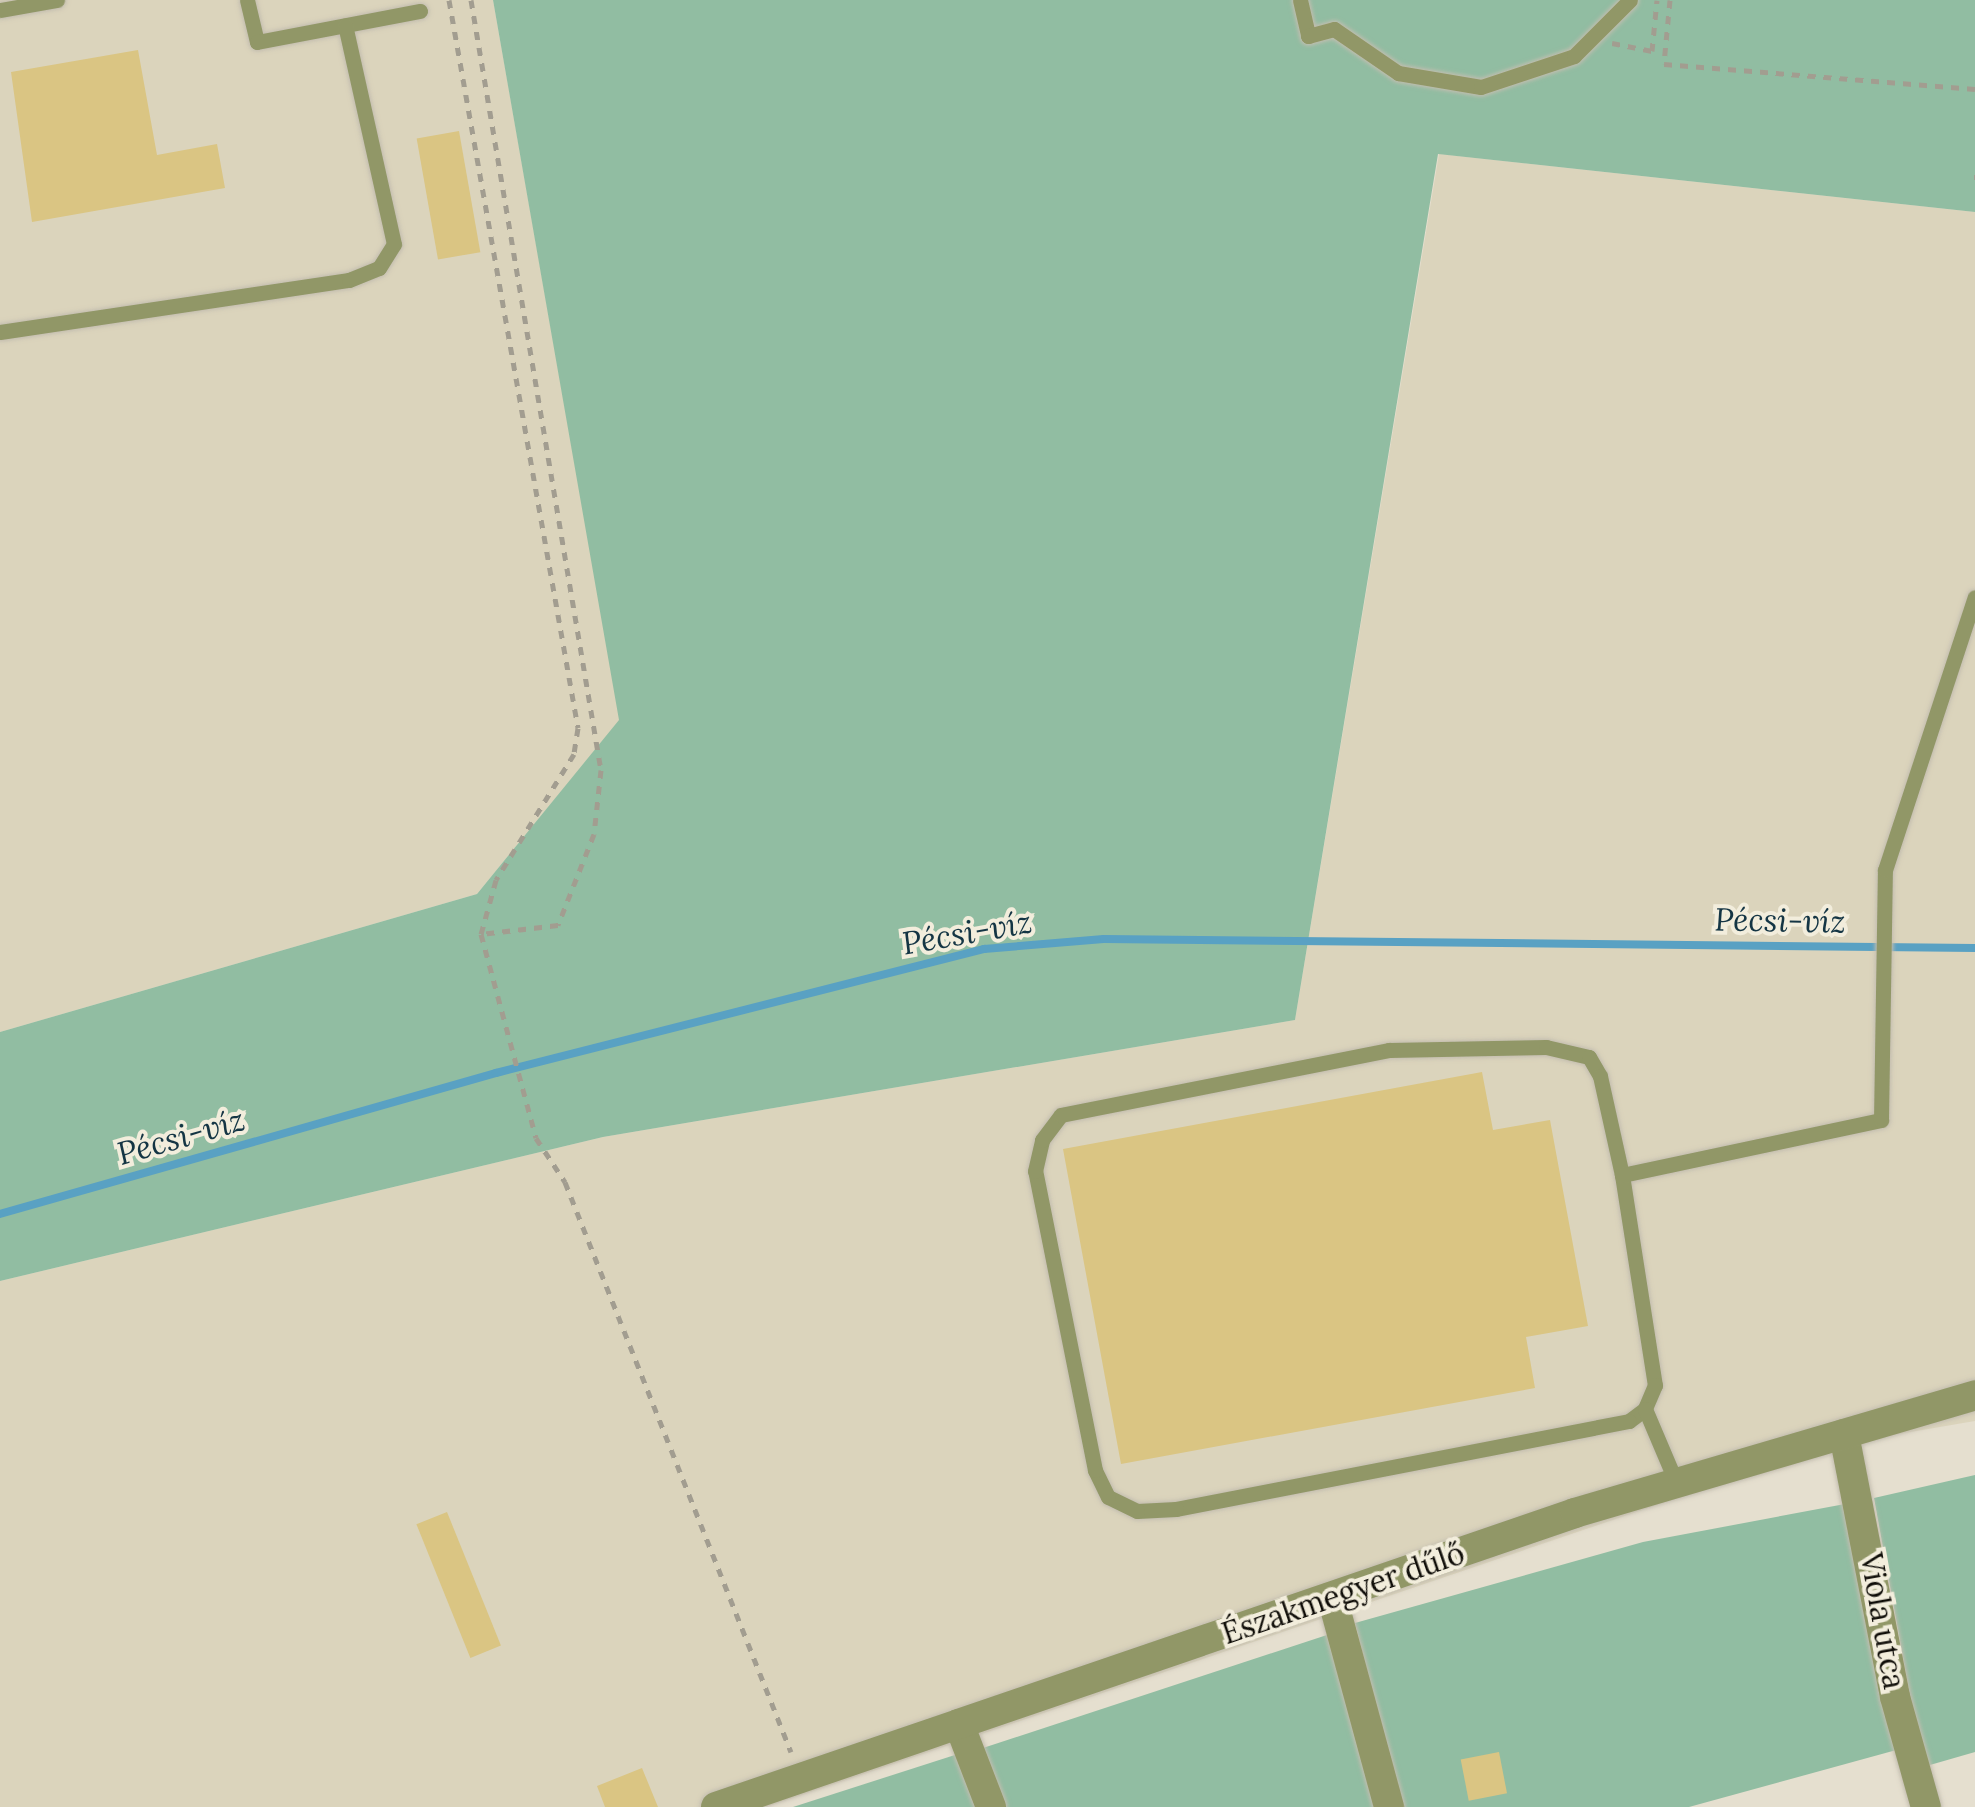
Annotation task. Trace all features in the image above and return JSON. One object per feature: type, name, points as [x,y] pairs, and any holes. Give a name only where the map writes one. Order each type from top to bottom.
[{"type":"street","name":"Északmegyer dűlő","points":[[716,1807],[1676,1482],[1975,1395]]},
{"type":"street","name":"Viola utca","points":[[1844,1434],[1926,1807]]},
{"type":"street","points":[[1332,1597],[1389,1807]]},
{"type":"street","points":[[960,1724],[990,1807]]},
{"type":"lane","points":[[0,10],[57,0]]},
{"type":"lane","points":[[247,0],[256,42],[420,11]]},
{"type":"lane","points":[[1300,0],[1308,36],[1334,29],[1382,65],[1437,84],[1514,82],[1596,40],[1630,0]]},
{"type":"lane","points":[[0,332],[349,280],[378,268],[394,244],[345,25]]},
{"type":"lane","points":[[1622,1174],[1881,1120],[1889,964],[1885,870],[1968,642],[1975,596]]},
{"type":"lane","points":[[1528,1047],[1589,1058],[1622,1174],[1654,1348],[1656,1384],[1645,1409],[1608,1425],[1138,1511],[1108,1497],[1095,1470],[1036,1172],[1042,1140],[1061,1115],[1101,1104],[1389,1050],[1528,1047]]},
{"type":"lane","points":[[1645,1409],[1676,1482]]},
{"type":"path","points":[[449,0],[578,728],[574,754],[496,880],[481,934],[504,1038],[522,1088],[798,1768]]},
{"type":"path","points":[[472,0],[601,770],[594,834],[558,925],[481,934]]},
{"type":"path","points":[[1596,40],[1652,52],[1657,0]]},
{"type":"path","points":[[1670,0],[1664,64],[1975,89]]},
{"type":"shaded area","points":[[0,0],[493,0],[620,720],[477,894],[0,1032]]},
{"type":"shaded area","points":[[1439,154],[1975,212],[1975,1421],[1834,1445],[766,1807],[0,1807],[0,1281],[603,1137],[1295,1020]]},
{"type":"green space","points":[[493,0],[1975,0],[1975,212],[1438,154],[1295,1020],[603,1137],[0,1281],[0,1032],[477,894],[619,720]]},
{"type":"green space","points":[[1975,1475],[1975,1752],[1923,1767],[1874,1498]]},
{"type":"green space","points":[[1845,1504],[1900,1749],[1689,1807],[1402,1807],[1355,1623],[1643,1542]]},
{"type":"green space","points":[[1333,1633],[1388,1807],[1004,1807],[983,1748]]},
{"type":"green space","points":[[958,1754],[977,1807],[793,1807]]},
{"type":"building","points":[[138,50],[157,155],[217,144],[225,188],[32,222],[11,72]]},
{"type":"building","points":[[459,131],[480,252],[438,260],[417,138]]},
{"type":"building","points":[[1482,1072],[1493,1130],[1550,1120],[1588,1326],[1526,1337],[1535,1388],[1121,1464],[1063,1149]]},
{"type":"building","points":[[447,1512],[501,1646],[470,1658],[416,1524]]},
{"type":"building","points":[[1499,1752],[1507,1793],[1469,1801],[1461,1759]]},
{"type":"building","points":[[642,1768],[658,1807],[605,1807],[597,1786]]},
{"type":"waterway","name":"Pécsi-víz","points":[[0,1214],[496,1073],[984,949],[1104,939],[1975,948]]}]
